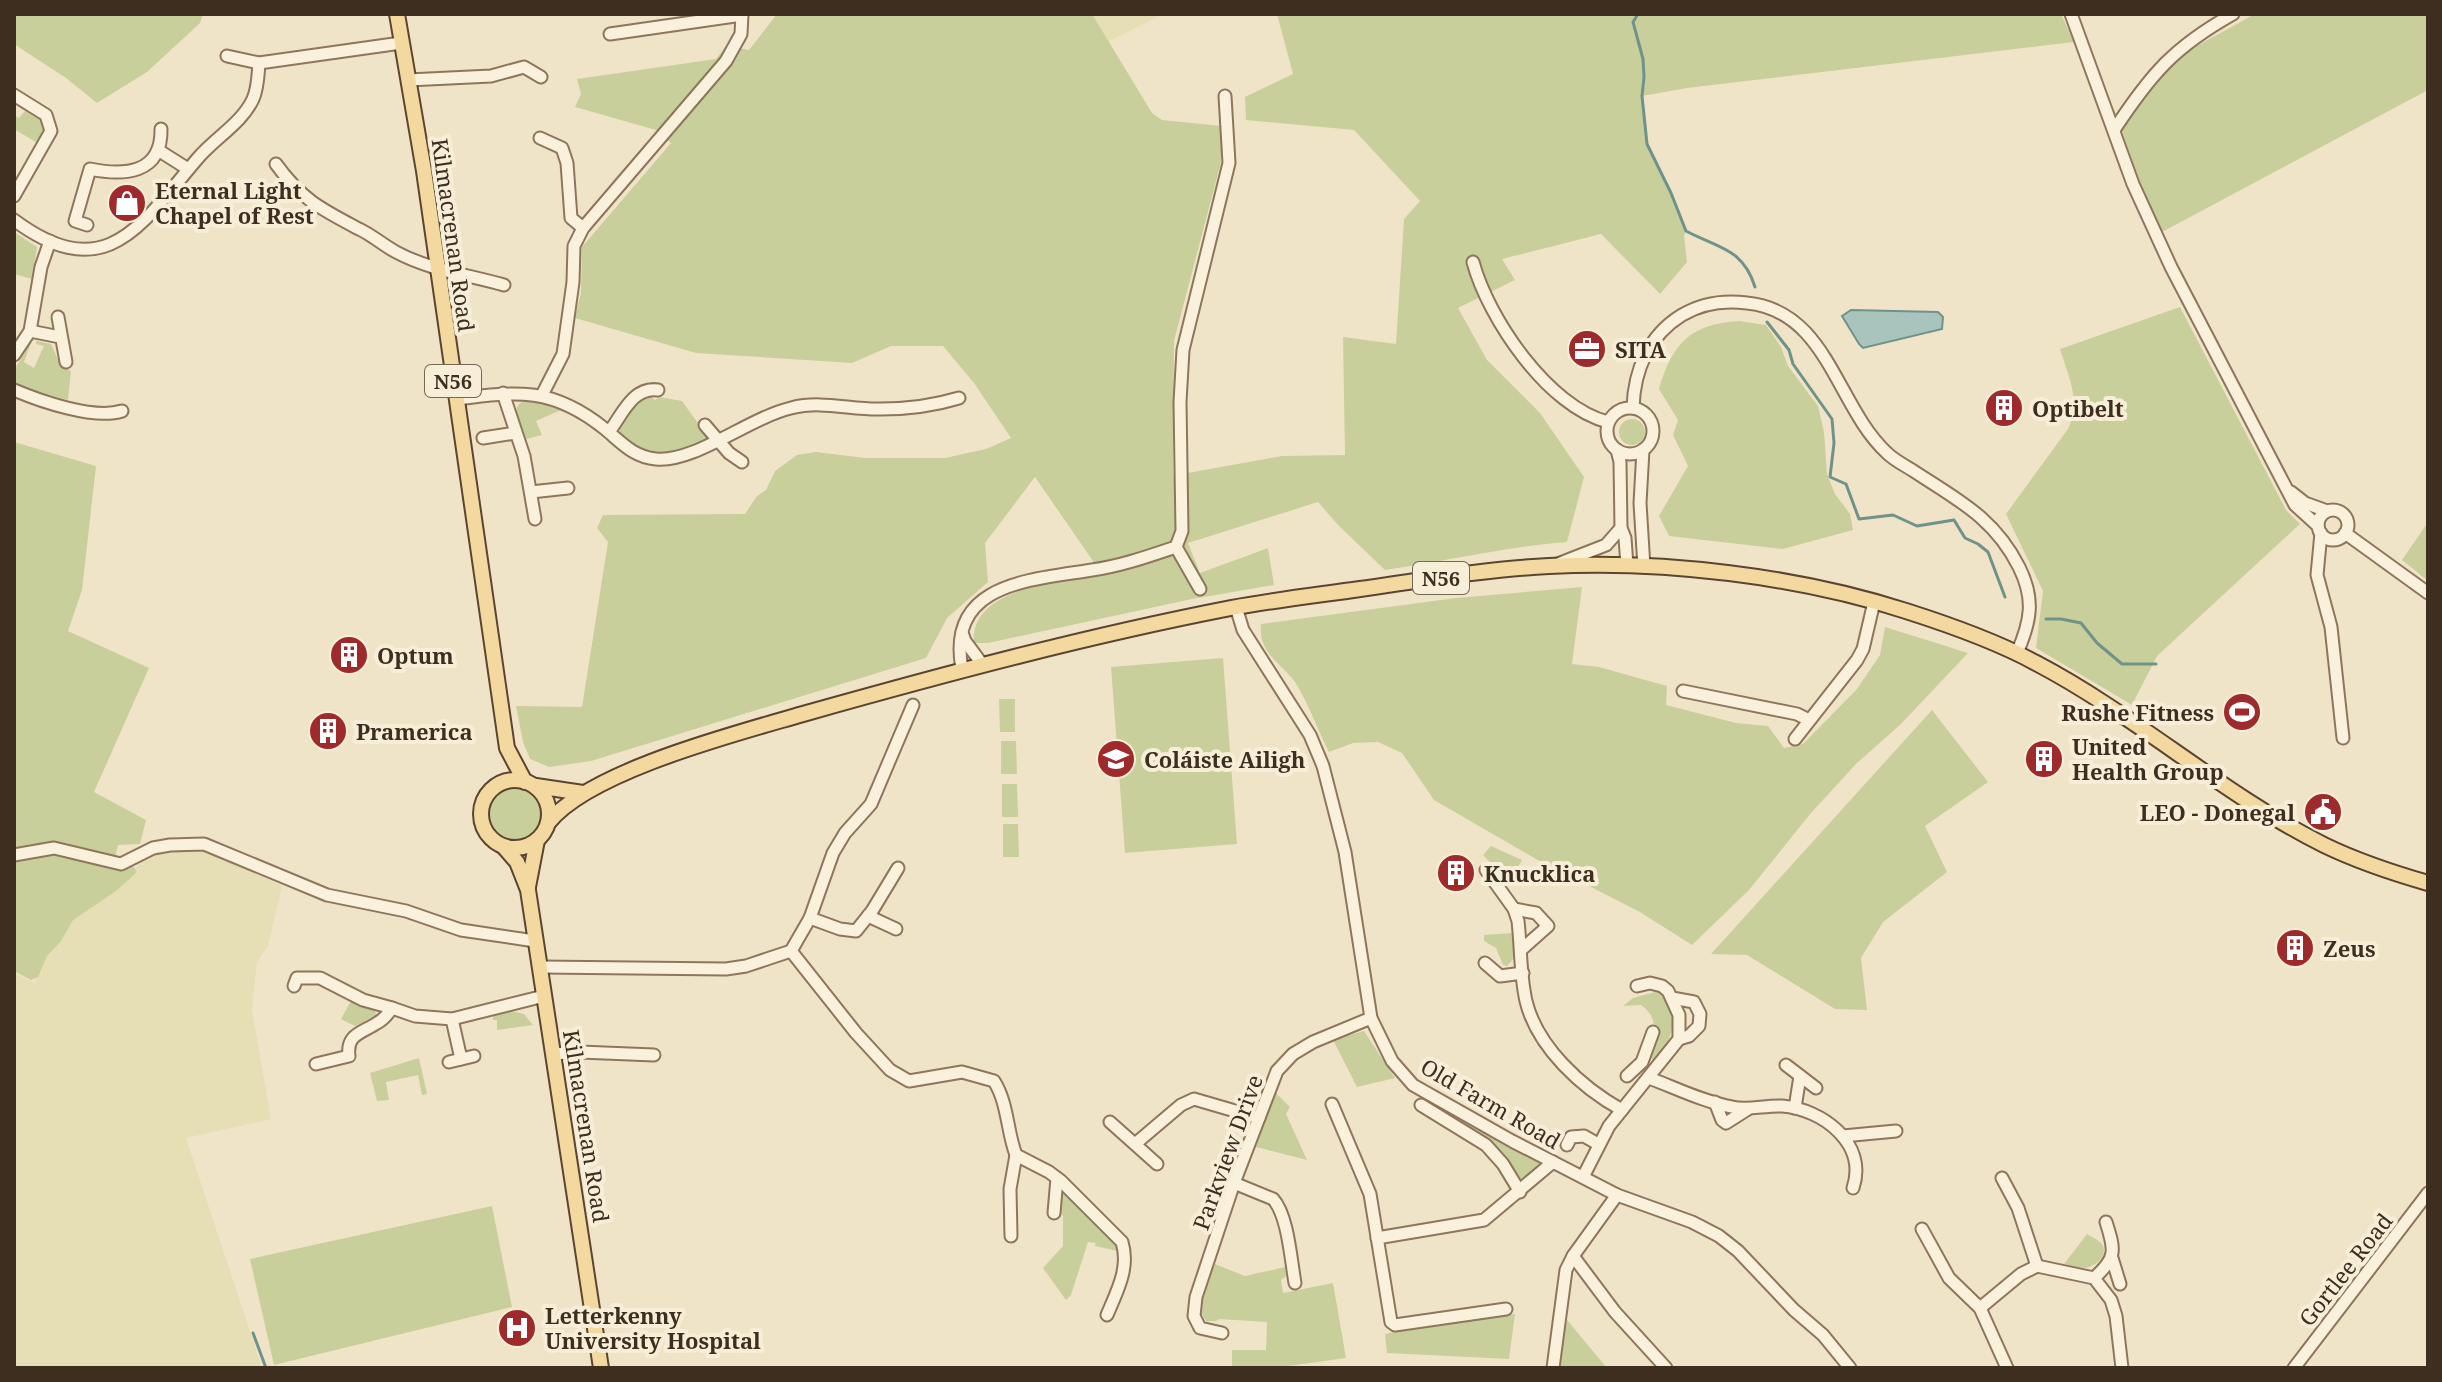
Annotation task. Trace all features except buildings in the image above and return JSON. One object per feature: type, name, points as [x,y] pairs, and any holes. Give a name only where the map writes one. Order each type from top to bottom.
[{"type":"main road","name":"Kilmacrenan Road","points":[[397,14],[507,748]]},
{"type":"main road","name":"N56","points":[[537,840],[561,808],[583,793],[643,767],[718,739],[962,669],[1236,607],[1553,565],[1627,566],[1794,583],[1874,602],[1950,626],[2017,653],[2093,696],[2302,833],[2340,852],[2428,883]]},
{"type":"main road","name":"N56","points":[[507,748],[529,784],[548,804],[548,823]]},
{"type":"main road","name":"N56","points":[[503,846],[487,833],[482,820],[483,804],[507,748]]},
{"type":"main road","points":[[491,791],[507,781],[583,793]]},
{"type":"main road","name":"Kilmacrenan Road","points":[[528,890],[537,840]]},
{"type":"main road","points":[[503,846],[523,847],[537,840]]},
{"type":"main road","name":"Kilmacrenan Road","points":[[503,846],[517,862],[528,890],[601,1368]]},
{"type":"street","points":[[2071,14],[2133,184],[2171,267],[2295,505],[2333,539]]},
{"type":"street","points":[[2114,130],[2138,93],[2172,55],[2202,31],[2233,14]]},
{"type":"street","points":[[542,395],[563,354],[573,282],[574,246],[583,228],[726,61],[741,34],[742,15],[610,34]]},
{"type":"street","points":[[227,56],[259,63],[401,43]]},
{"type":"street","points":[[14,220],[50,241],[90,249],[119,241],[149,217],[188,169],[246,109],[256,89],[259,63]]},
{"type":"street","points":[[408,80],[491,76],[524,67],[541,77]]},
{"type":"street","points":[[14,95],[46,115],[51,131],[14,196]]},
{"type":"street","points":[[1176,547],[1182,531],[1180,402],[1183,350],[1229,163],[1225,96]]},
{"type":"street","points":[[87,225],[75,221],[90,169],[112,173],[135,170],[147,163],[158,150],[161,129]]},
{"type":"street","points":[[540,138],[562,148],[567,163],[571,218],[583,228]]},
{"type":"street","points":[[158,150],[188,169]]},
{"type":"street","points":[[276,164],[311,203],[396,252],[504,285]]},
{"type":"street","points":[[14,355],[30,331],[41,267],[50,241]]},
{"type":"street","points":[[1473,262],[1493,312],[1535,369],[1567,402],[1608,422]]},
{"type":"street","points":[[1633,408],[1638,375],[1652,343],[1689,311],[1716,302],[1757,304],[1780,312],[1802,326],[1871,436],[1888,455],[1984,519],[2006,542],[2026,581],[2031,610],[2028,628],[2017,653]]},
{"type":"street","points":[[58,317],[66,362]]},
{"type":"street","points":[[30,331],[60,337]]},
{"type":"street","points":[[609,432],[637,393],[646,389],[658,390]]},
{"type":"street","points":[[14,390],[60,405],[105,413],[122,411]]},
{"type":"street","points":[[503,393],[524,456],[535,519]]},
{"type":"street","points":[[456,399],[503,393],[542,395],[585,414],[630,451],[658,459],[679,457],[747,424],[803,405],[882,409],[944,403],[959,398]]},
{"type":"street","points":[[1627,566],[1621,528],[1620,462],[1617,450],[1607,438],[1608,422],[1618,411],[1633,408],[1646,414],[1651,423],[1652,438],[1643,450],[1640,503],[1644,567]]},
{"type":"street","points":[[705,425],[742,462]]},
{"type":"street","points":[[483,438],[515,433]]},
{"type":"street","points":[[1617,450],[1630,454],[1643,450]]},
{"type":"street","points":[[2285,486],[2305,503],[2327,511],[2336,510],[2344,515],[2348,524],[2345,533],[2333,539],[2319,556]]},
{"type":"street","points":[[531,492],[568,488]]},
{"type":"street","points":[[2327,511],[2320,517],[2317,575],[2331,627],[2343,738]]},
{"type":"street","points":[[1553,565],[1606,545],[1621,528]]},
{"type":"street","points":[[2345,533],[2428,593]]},
{"type":"street","points":[[1176,547],[1200,589]]},
{"type":"street","points":[[962,669],[959,652],[961,628],[970,612],[1002,589],[1063,573],[1136,561],[1176,547]]},
{"type":"street","points":[[1795,739],[1857,660],[1863,649],[1874,602]]},
{"type":"street","name":"Old Farm Road","points":[[1236,607],[1243,630],[1298,714],[1323,766],[1345,852],[1371,1018],[1392,1061],[1413,1085],[1553,1162],[1617,1195],[1692,1222],[1719,1236],[1823,1335],[1850,1368]]},
{"type":"street","points":[[961,628],[965,641],[982,664]]},
{"type":"street","points":[[1683,691],[1768,707],[1809,720]]},
{"type":"street","points":[[541,967],[726,969],[746,966],[791,951],[810,918],[833,853],[845,833],[871,804],[913,705]]},
{"type":"street","points":[[14,855],[54,848],[121,864],[153,848],[204,844],[327,895],[406,911],[461,930],[535,941]]},
{"type":"street","points":[[810,918],[840,929],[856,931],[898,868]]},
{"type":"street","points":[[1486,870],[1514,909],[1525,998],[1530,1015],[1549,1047],[1591,1090],[1622,1110]]},
{"type":"street","points":[[1514,909],[1536,913],[1548,926],[1521,950]]},
{"type":"street","points":[[868,916],[896,929]]},
{"type":"street","points":[[791,951],[856,1033],[890,1070],[909,1081],[962,1072],[994,1081],[1016,1155],[1010,1189],[1011,1236]]},
{"type":"street","points":[[1485,963],[1500,976],[1523,973]]},
{"type":"street","points":[[294,986],[297,978],[320,978],[363,1000],[415,1016],[452,1019],[544,996]]},
{"type":"street","points":[[1583,1177],[1598,1144],[1679,1039],[1681,1028],[1672,998],[1662,986],[1650,983],[1637,986]]},
{"type":"street","points":[[1672,998],[1694,1002],[1700,1014],[1699,1026],[1689,1036],[1679,1039]]},
{"type":"street","points":[[316,1064],[349,1056],[347,1045],[352,1037],[379,1023],[392,1008]]},
{"type":"street","name":"Parkview Drive","points":[[1222,1333],[1200,1328],[1194,1316],[1196,1297],[1234,1183],[1277,1071],[1293,1054],[1337,1030],[1371,1018]]},
{"type":"street","points":[[452,1019],[455,1060],[474,1056]]},
{"type":"street","points":[[1627,1076],[1642,1062],[1653,1032]]},
{"type":"street","points":[[554,1054],[654,1055]]},
{"type":"street","points":[[1642,1062],[1652,1074],[1732,1108],[1795,1108],[1830,1123],[1843,1136],[1855,1160],[1858,1174],[1853,1188]]},
{"type":"street","points":[[1786,1065],[1816,1088]]},
{"type":"street","points":[[1795,1108],[1800,1076]]},
{"type":"street","points":[[1135,1144],[1181,1105],[1194,1099],[1259,1118]]},
{"type":"street","points":[[1332,1104],[1370,1194],[1388,1316],[1395,1325],[1506,1309]]},
{"type":"street","points":[[1421,1105],[1486,1145],[1503,1164],[1520,1192]]},
{"type":"street","points":[[1110,1122],[1157,1164]]},
{"type":"street","points":[[1843,1136],[1896,1131]]},
{"type":"street","points":[[1567,1145],[1571,1137],[1584,1136],[1598,1144]]},
{"type":"street","points":[[1016,1155],[1057,1178],[1122,1242],[1126,1266],[1107,1315]]},
{"type":"street","points":[[1377,1238],[1484,1220],[1553,1162]]},
{"type":"street","points":[[1054,1213],[1057,1178]]},
{"type":"street","points":[[2002,1178],[2018,1208],[2037,1266]]},
{"type":"street","points":[[1234,1183],[1278,1204],[1295,1283]]},
{"type":"street","points":[[1553,1368],[1564,1277],[1573,1256],[1617,1195]]},
{"type":"street","name":"Gortlee Road","points":[[2294,1368],[2427,1198]]},
{"type":"street","points":[[2106,1222],[2120,1284]]},
{"type":"street","points":[[1922,1229],[1949,1278],[1980,1308],[2007,1368]]},
{"type":"street","points":[[1573,1256],[1615,1312],[1666,1368]]},
{"type":"street","points":[[2094,1278],[2112,1258]]},
{"type":"street","points":[[1980,1308],[2021,1274],[2037,1266],[2094,1278],[2111,1300],[2116,1316],[2122,1368]]},
{"type":"shaded area","points":[[1092,14],[1163,14],[1108,42]]},
{"type":"shaded area","points":[[186,851],[216,853],[282,886],[268,946],[257,962],[252,1010],[271,1119],[186,1138],[262,1368],[14,1368],[14,973],[35,983],[47,944],[84,905],[123,885],[138,865],[158,854]]},
{"type":"green space","points":[[14,14],[203,14],[200,23],[147,72],[97,103],[66,78],[14,44]]},
{"type":"green space","points":[[777,14],[1092,14],[1152,113],[1162,120],[1222,126],[1221,162],[1174,341],[1173,473],[1282,456],[1345,455],[1343,337],[1396,344],[1404,219],[1420,201],[1354,130],[1246,120],[1245,97],[1293,74],[1277,14],[2061,14],[2074,42],[1642,96],[1647,144],[1686,231],[1687,262],[1660,294],[1601,234],[1502,259],[1515,280],[1458,308],[1487,360],[1540,413],[1584,477],[1567,542],[1385,570],[1318,502],[1188,543],[1200,573],[1268,548],[1274,585],[1192,599],[988,643],[974,643],[976,625],[985,611],[1000,600],[1038,586],[1094,576],[1093,561],[1035,477],[985,543],[988,582],[947,618],[926,658],[591,761],[549,767],[530,759],[523,742],[516,706],[582,707],[608,542],[597,528],[603,515],[745,514],[757,496],[766,490],[775,471],[797,455],[816,452],[865,458],[945,458],[986,449],[1011,438],[974,383],[943,346],[891,346],[852,363],[696,353],[575,318],[581,293],[582,247],[671,143],[656,130],[575,107],[581,94],[577,79],[716,59],[726,46],[749,50]]},
{"type":"green space","points":[[2255,14],[2428,14],[2428,90],[2162,232],[2121,129],[2180,55]]},
{"type":"green space","points":[[15,102],[41,120],[45,132],[39,144],[14,129],[14,115],[19,118],[25,111]]},
{"type":"green space","points":[[14,232],[37,247],[32,279],[14,274]]},
{"type":"green space","points":[[2180,307],[2286,510],[2300,524],[2157,656],[2132,705],[2036,648],[2043,591],[2006,514],[2068,429],[2072,419],[2074,399],[2060,349]]},
{"type":"green space","points":[[1739,321],[1766,325],[1781,347],[1788,366],[1818,406],[1824,432],[1827,474],[1835,494],[1850,514],[1853,530],[1783,549],[1669,536],[1659,516],[1688,466],[1673,435],[1678,420],[1659,389],[1664,373],[1677,348],[1696,332]]},
{"type":"green space","points":[[36,341],[51,344],[60,364],[71,371],[68,400],[22,387],[15,382],[14,370],[31,343],[24,362],[34,368],[44,346],[36,344]]},
{"type":"green space","points":[[646,393],[655,400],[659,397],[682,401],[708,437],[687,450],[664,453],[640,448],[620,436],[620,426]]},
{"type":"green space","points":[[527,398],[561,410],[536,421],[542,435],[526,439],[516,410]]},
{"type":"green space","points":[[1632,419],[1641,423],[1645,432],[1641,441],[1632,445],[1623,441],[1619,432],[1623,423]]},
{"type":"green space","points":[[14,442],[96,466],[82,590],[68,631],[149,668],[94,792],[146,820],[140,844],[118,845],[115,857],[60,844],[133,866],[137,872],[116,891],[73,920],[61,941],[47,956],[38,977],[31,980],[14,971]]},
{"type":"green space","points":[[2428,522],[2428,581],[2402,560]]},
{"type":"green space","points":[[1582,587],[1572,664],[1599,667],[1667,686],[1666,705],[1736,723],[1768,726],[1784,748],[1803,744],[1857,689],[1880,655],[1885,627],[1968,653],[1901,724],[1856,764],[1811,813],[1749,890],[1692,945],[1640,912],[1536,859],[1434,800],[1402,753],[1378,742],[1353,743],[1329,752],[1300,690],[1266,650],[1261,634],[1261,624],[1456,598]]},
{"type":"green space","points":[[1223,658],[1237,844],[1125,853],[1111,667]]},
{"type":"green space","points":[[999,699],[1015,699],[1015,732],[1000,732]]},
{"type":"green space","points":[[1932,710],[1988,782],[1925,826],[1947,872],[1883,922],[1861,958],[1867,1010],[1835,1009],[1747,955],[1711,954]]},
{"type":"green space","points":[[1001,741],[1016,741],[1017,774],[1001,774]]},
{"type":"green space","points":[[1002,784],[1017,784],[1018,817],[1002,817]]},
{"type":"green space","points":[[516,786],[536,794],[544,814],[536,834],[516,842],[496,834],[488,814],[496,794]]},
{"type":"green space","points":[[1003,824],[1018,824],[1019,857],[1003,857]]},
{"type":"green space","points":[[1491,846],[1522,860],[1508,886],[1503,885],[1495,867],[1483,855]]},
{"type":"green space","points":[[1513,933],[1516,956],[1507,966],[1503,965],[1496,948],[1484,941],[1484,935]]},
{"type":"green space","points":[[1659,991],[1670,1008],[1672,1027],[1666,1044],[1652,1060],[1652,1019],[1641,1005],[1623,1006],[1633,998]]},
{"type":"green space","points":[[352,999],[375,1009],[376,1015],[355,1026],[341,1019]]},
{"type":"green space","points":[[511,1011],[524,1014],[533,1025],[497,1030],[497,1020],[493,1020],[493,1014]]},
{"type":"green space","points":[[1364,1031],[1395,1078],[1357,1087],[1333,1040]]},
{"type":"green space","points":[[419,1058],[427,1094],[422,1095],[418,1075],[386,1082],[389,1100],[377,1101],[370,1073]]},
{"type":"green space","points":[[1275,1092],[1290,1107],[1286,1114],[1307,1160],[1256,1147]]},
{"type":"green space","points":[[1423,1096],[1537,1159],[1541,1167],[1523,1181],[1518,1180],[1479,1136]]},
{"type":"green space","points":[[1060,1187],[1114,1242],[1117,1251],[1088,1242],[1071,1295],[1066,1300],[1043,1268],[1063,1246],[1063,1216],[1057,1211]]},
{"type":"green space","points":[[492,1206],[512,1307],[274,1365],[250,1259]]},
{"type":"green space","points":[[2087,1234],[2102,1244],[2102,1258],[2088,1268],[2064,1264]]},
{"type":"green space","points":[[1215,1264],[1245,1276],[1285,1267],[1286,1276],[1281,1280],[1283,1293],[1333,1283],[1346,1358],[1274,1368],[1232,1368],[1232,1350],[1266,1350],[1267,1322],[1206,1321],[1202,1315],[1201,1301]]},
{"type":"green space","points":[[1515,1314],[1509,1359],[1387,1353],[1385,1334],[1395,1332],[1395,1329]]},
{"type":"green space","points":[[1567,1320],[1607,1368],[1559,1368],[1559,1351]]},
{"type":"water","points":[[1851,310],[1938,312],[1943,317],[1942,329],[1863,348],[1842,316]]},
{"type":"waterway","points":[[1638,14],[1633,22],[1643,59],[1642,96],[1647,144],[1686,231],[1736,257],[1744,264],[1755,287]]},
{"type":"waterway","points":[[1767,322],[1789,350],[1793,364],[1832,419],[1834,443],[1830,477],[1846,484],[1859,519],[1893,515],[1917,526],[1954,520],[1965,538],[1988,552],[2005,597]]},
{"type":"waterway","points":[[2046,619],[2081,623],[2097,643],[2122,664],[2156,664]]},
{"type":"waterway","points":[[253,1333],[266,1368]]},
{"type":"place","name":"Eternal Light Chapel of Rest","points":[[127,203]]},
{"type":"place","name":"SITA","points":[[1587,349]]},
{"type":"place","name":"Optibelt","points":[[2004,408]]},
{"type":"place","name":"Optum","points":[[349,655]]},
{"type":"place","name":"Rushe Fitness","points":[[2242,712]]},
{"type":"place","name":"Pramerica","points":[[328,731]]},
{"type":"place","name":"Coláiste Ailigh","points":[[1116,759]]},
{"type":"place","name":"United Health Group","points":[[2044,759]]},
{"type":"place","name":"LEO - Donegal","points":[[2323,812]]},
{"type":"place","name":"Knucklica","points":[[1456,873]]},
{"type":"place","name":"Zeus","points":[[2295,948]]},
{"type":"place","name":"Letterkenny University Hospital","points":[[517,1328]]}]
